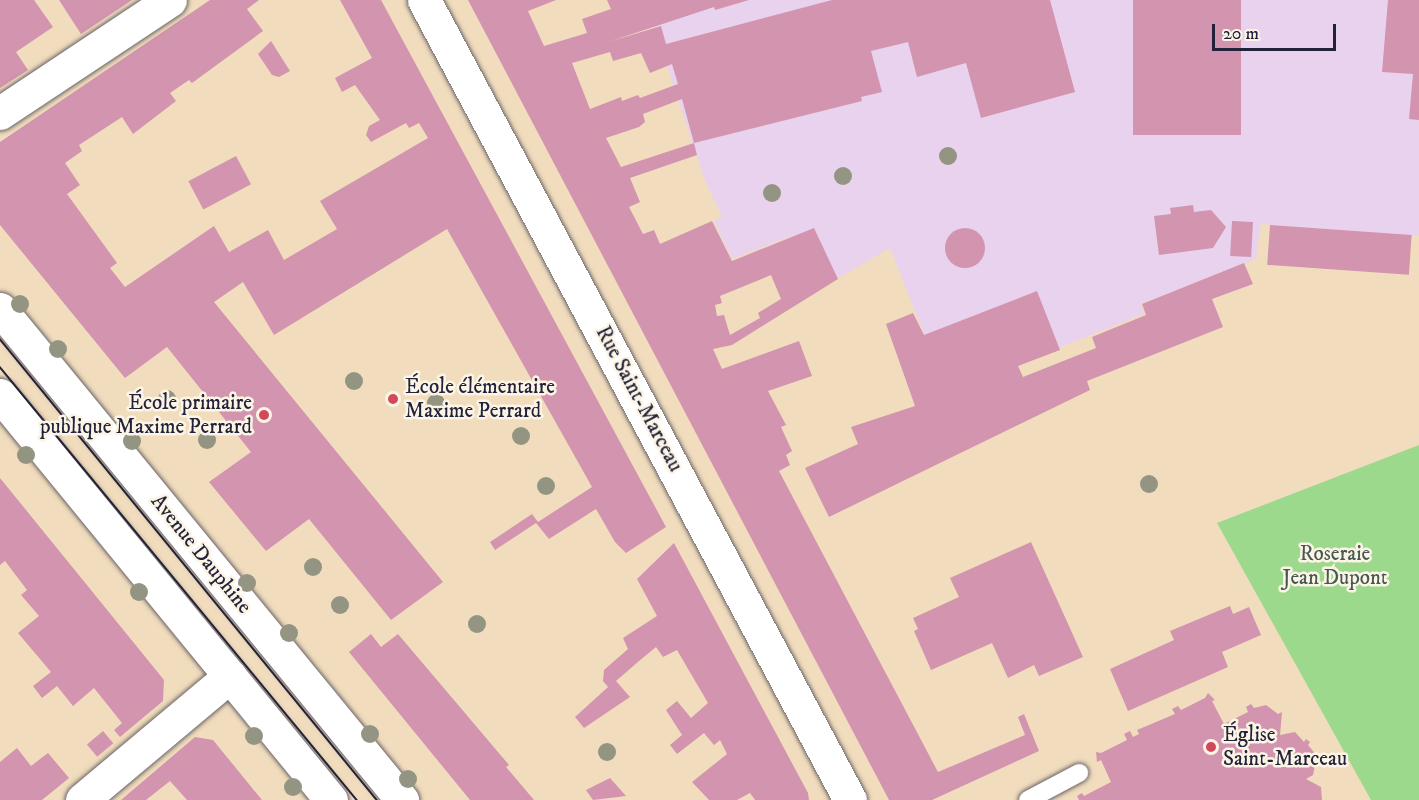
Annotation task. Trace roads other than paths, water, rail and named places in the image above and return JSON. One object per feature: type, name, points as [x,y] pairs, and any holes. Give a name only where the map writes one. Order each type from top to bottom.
[{"type":"street","points":[[0,113],[170,0]]},
{"type":"street","name":"Rue Saint-Marceau","points":[[424,0],[850,800]]},
{"type":"street","name":"Avenue Dauphine","points":[[0,309],[402,800]]},
{"type":"street","points":[[0,395],[332,800]]},
{"type":"street","points":[[82,800],[230,676]]},
{"type":"lane","points":[[1028,800],[1079,773]]},
{"type":"tram line","points":[[0,339],[377,800]]},
{"type":"tram line","points":[[0,367],[357,800]]},
{"type":"place","name":"École élémentaire Maxime Perrard","points":[[393,399]]},
{"type":"place","name":"École primaire publique Maxime Perrard","points":[[264,415]]},
{"type":"place","name":"Église Saint-Marceau","points":[[1211,747]]},
{"type":"park label","name":"Roseraie Jean Dupont","points":[[1335,566]]}]
